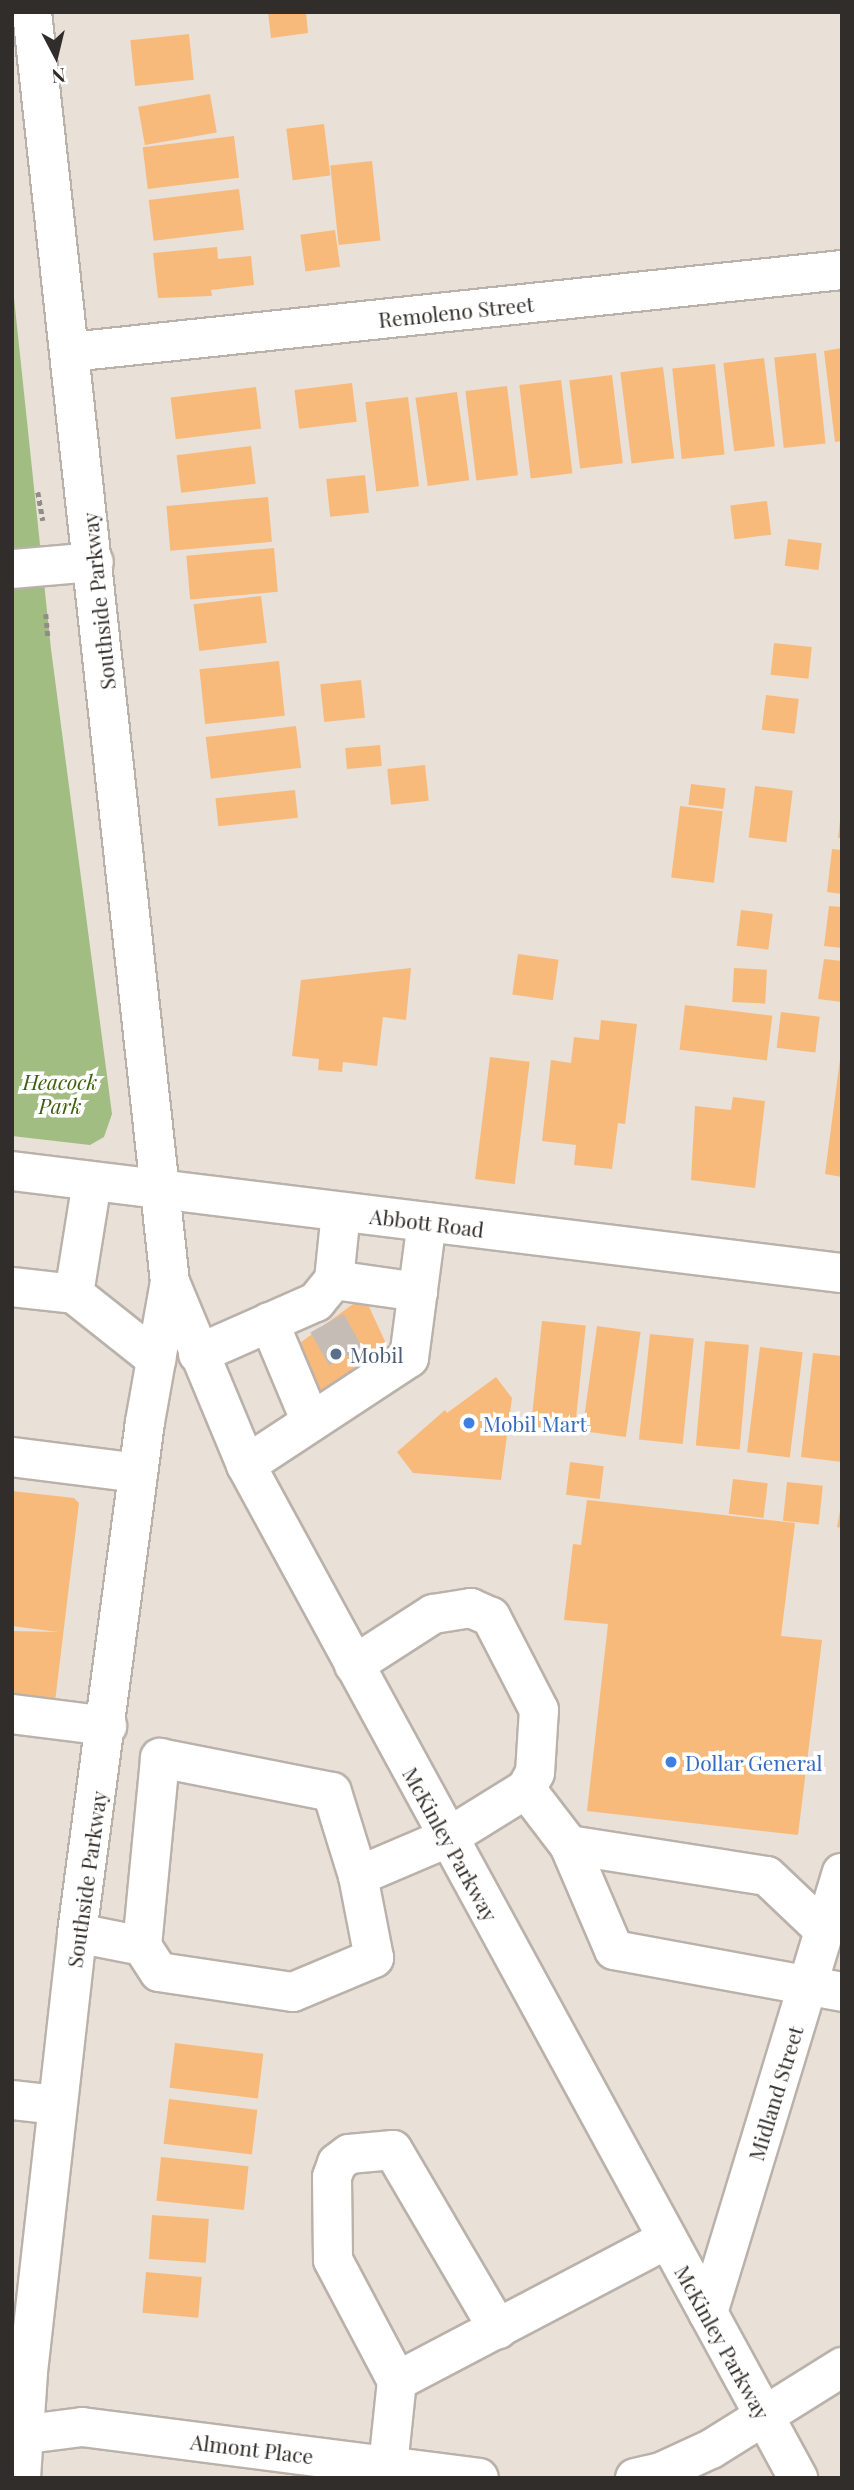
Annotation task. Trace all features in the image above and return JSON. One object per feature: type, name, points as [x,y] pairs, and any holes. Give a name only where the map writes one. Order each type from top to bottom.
[{"type":"street","name":"Southside Parkway","points":[[32,12],[94,562],[159,1190]]},
{"type":"street","name":"Remoleno Street","points":[[71,352],[842,270]]},
{"type":"street","points":[[12,569],[94,562]]},
{"type":"street","name":"Abbott Road","points":[[12,1171],[842,1273]]},
{"type":"street","points":[[74,1294],[92,1181]]},
{"type":"street","name":"McKinley Parkway","points":[[159,1190],[170,1282],[198,1354],[247,1465],[447,1838],[798,2478]]},
{"type":"street","points":[[326,1302],[341,1212]]},
{"type":"street","points":[[247,1465],[311,1422],[360,1382],[409,1358],[427,1222]]},
{"type":"street","name":"Southside Parkway","points":[[20,2478],[19,2436],[77,1933],[107,1726],[138,1473],[170,1282]]},
{"type":"street","points":[[12,1287],[74,1294],[156,1359]]},
{"type":"street","points":[[198,1354],[269,1322],[326,1302],[418,1292]]},
{"type":"street","points":[[269,1322],[311,1422]]},
{"type":"street","points":[[12,1457],[138,1473]]},
{"type":"street","points":[[354,1665],[433,1614],[471,1608],[491,1617],[539,1710],[535,1773],[526,1790],[447,1838],[358,1875]]},
{"type":"street","points":[[12,1714],[107,1726]]},
{"type":"street","points":[[160,1758],[332,1792],[358,1875],[374,1958],[293,1992],[159,1972],[142,1946],[160,1758]]},
{"type":"street","points":[[526,1790],[569,1845],[614,1950],[825,1988]]},
{"type":"street","points":[[569,1845],[767,1875],[824,1930]]},
{"type":"street","name":"Midland Street","points":[[708,2314],[825,1988],[824,1930],[842,1873]]},
{"type":"street","points":[[77,1933],[142,1946]]},
{"type":"street","points":[[12,2100],[57,2105]]},
{"type":"street","points":[[388,2466],[397,2381],[333,2260],[332,2177],[337,2163],[349,2154],[393,2150],[498,2329]]},
{"type":"street","points":[[397,2381],[667,2239]]},
{"type":"street","points":[[635,2478],[661,2472],[711,2449],[842,2368]]},
{"type":"street","name":"Almont Place","points":[[19,2436],[82,2427],[479,2478]]},
{"type":"path","points":[[38,492],[43,521]]},
{"type":"path","points":[[46,614],[48,638]]},
{"type":"green space","name":"Heacock Park","points":[[12,279],[51,649],[112,1114],[104,1137],[90,1145],[12,1136]]},
{"type":"building","points":[[268,12],[306,12],[308,33],[271,38]]},
{"type":"building","points":[[189,34],[194,80],[135,86],[130,40]]},
{"type":"building","points":[[210,94],[217,132],[145,145],[138,107]]},
{"type":"building","points":[[324,124],[330,176],[293,180],[286,129]]},
{"type":"building","points":[[234,136],[239,178],[148,189],[143,147]]},
{"type":"building","points":[[372,161],[380,241],[339,245],[330,165]]},
{"type":"building","points":[[239,189],[244,230],[154,241],[149,200]]},
{"type":"building","points":[[335,230],[340,267],[305,272],[300,235]]},
{"type":"building","points":[[217,247],[218,259],[251,256],[254,285],[211,290],[212,296],[158,298],[153,253]]},
{"type":"building","points":[[842,348],[842,441],[835,442],[824,351]]},
{"type":"building","points":[[816,353],[826,444],[784,448],[774,357]]},
{"type":"building","points":[[764,358],[775,446],[734,451],[723,363]]},
{"type":"building","points":[[715,364],[725,455],[682,459],[672,368]]},
{"type":"building","points":[[663,367],[674,458],[632,464],[620,372]]},
{"type":"building","points":[[612,375],[623,463],[580,469],[569,380]]},
{"type":"building","points":[[561,380],[572,473],[531,478],[519,385]]},
{"type":"building","points":[[352,383],[357,422],[299,429],[294,390]]},
{"type":"building","points":[[507,386],[518,475],[476,480],[465,391]]},
{"type":"building","points":[[256,387],[261,429],[176,439],[171,397]]},
{"type":"building","points":[[457,392],[469,480],[428,486],[415,398]]},
{"type":"building","points":[[408,397],[419,486],[376,492],[365,402]]},
{"type":"building","points":[[251,446],[256,484],[181,493],[177,455]]},
{"type":"building","points":[[365,475],[369,513],[330,517],[326,479]]},
{"type":"building","points":[[268,497],[272,542],[170,551],[166,506]]},
{"type":"building","points":[[767,501],[771,535],[734,539],[730,506]]},
{"type":"building","points":[[788,539],[822,543],[818,570],[785,566]]},
{"type":"building","points":[[274,548],[278,592],[190,600],[186,556]]},
{"type":"building","points":[[261,596],[267,643],[199,651],[194,604]]},
{"type":"building","points":[[774,643],[812,647],[808,679],[771,675]]},
{"type":"building","points":[[279,661],[285,716],[205,724],[199,669]]},
{"type":"building","points":[[361,680],[365,718],[324,722],[320,684]]},
{"type":"building","points":[[766,695],[799,699],[794,734],[762,730]]},
{"type":"building","points":[[296,726],[301,768],[211,779],[206,737]]},
{"type":"building","points":[[380,745],[382,766],[347,769],[345,748]]},
{"type":"building","points":[[425,765],[429,801],[391,805],[387,769]]},
{"type":"building","points":[[691,784],[726,788],[723,809],[688,805]]},
{"type":"building","points":[[755,786],[793,791],[786,842],[749,838]]},
{"type":"building","points":[[295,790],[298,818],[218,826],[215,798]]},
{"type":"building","points":[[680,806],[723,811],[714,883],[671,877]]},
{"type":"building","points":[[840,820],[842,838],[838,838]]},
{"type":"building","points":[[832,849],[842,850],[842,894],[827,892]]},
{"type":"building","points":[[829,906],[842,907],[842,948],[824,946]]},
{"type":"building","points":[[741,910],[773,914],[768,950],[737,946]]},
{"type":"building","points":[[518,954],[559,960],[553,1000],[512,995]]},
{"type":"building","points":[[824,959],[842,961],[842,1002],[818,999]]},
{"type":"building","points":[[411,968],[406,1020],[383,1017],[377,1066],[343,1062],[342,1072],[318,1070],[319,1059],[292,1056],[301,980]]},
{"type":"building","points":[[734,968],[767,970],[765,1004],[732,1002]]},
{"type":"building","points":[[685,1005],[772,1016],[767,1060],[680,1050]]},
{"type":"building","points":[[781,1012],[820,1017],[815,1052],[777,1048]]},
{"type":"building","points":[[601,1020],[637,1024],[625,1124],[618,1123],[612,1169],[574,1165],[576,1145],[542,1141],[551,1060],[571,1063],[574,1037],[599,1040]]},
{"type":"building","points":[[490,1057],[530,1062],[515,1184],[475,1179]]},
{"type":"building","points":[[842,1059],[842,1177],[825,1174]]},
{"type":"building","points":[[733,1097],[765,1101],[755,1188],[691,1180],[695,1106],[731,1110]]},
{"type":"building","points":[[364,1296],[390,1352],[320,1403],[293,1348]]},
{"type":"building","points":[[542,1321],[586,1326],[575,1431],[531,1426]]},
{"type":"building","points":[[597,1326],[641,1332],[626,1437],[582,1431]]},
{"type":"building","points":[[650,1334],[694,1339],[683,1444],[639,1439]]},
{"type":"building","points":[[705,1341],[749,1345],[740,1449],[696,1446]]},
{"type":"building","points":[[760,1347],[803,1352],[790,1457],[747,1452]]},
{"type":"building","points":[[813,1353],[842,1356],[842,1462],[801,1457]]},
{"type":"building","name":"Mobil Mart","points":[[496,1377],[512,1398],[501,1480],[413,1473],[397,1452],[445,1410],[447,1413]]},
{"type":"building","points":[[570,1462],[604,1466],[600,1499],[566,1495]]},
{"type":"building","points":[[733,1479],[768,1483],[763,1518],[729,1514]]},
{"type":"building","points":[[787,1482],[823,1486],[819,1525],[783,1521]]},
{"type":"building","points":[[12,1491],[74,1498],[79,1503],[55,1702],[12,1697],[12,1631],[58,1632],[12,1626]]},
{"type":"building","points":[[587,1500],[795,1523],[781,1636],[822,1640],[798,1835],[587,1811],[608,1624],[564,1620],[573,1544],[581,1545]]},
{"type":"building","points":[[842,1500],[842,1528],[837,1527]]},
{"type":"building","points":[[175,2043],[263,2054],[258,2099],[170,2088]]},
{"type":"building","points":[[169,2099],[257,2110],[252,2155],[164,2144]]},
{"type":"building","points":[[161,2157],[249,2166],[244,2210],[156,2201]]},
{"type":"building","points":[[152,2215],[209,2219],[206,2263],[149,2259]]},
{"type":"building","points":[[146,2272],[202,2277],[198,2318],[142,2313]]},
{"type":"tunnel","points":[[327,1323],[357,1377]]},
{"type":"place","name":"Mobil","points":[[336,1354]]},
{"type":"place","name":"Mobil Mart","points":[[469,1423]]},
{"type":"place","name":"Dollar General","points":[[671,1762]]}]
